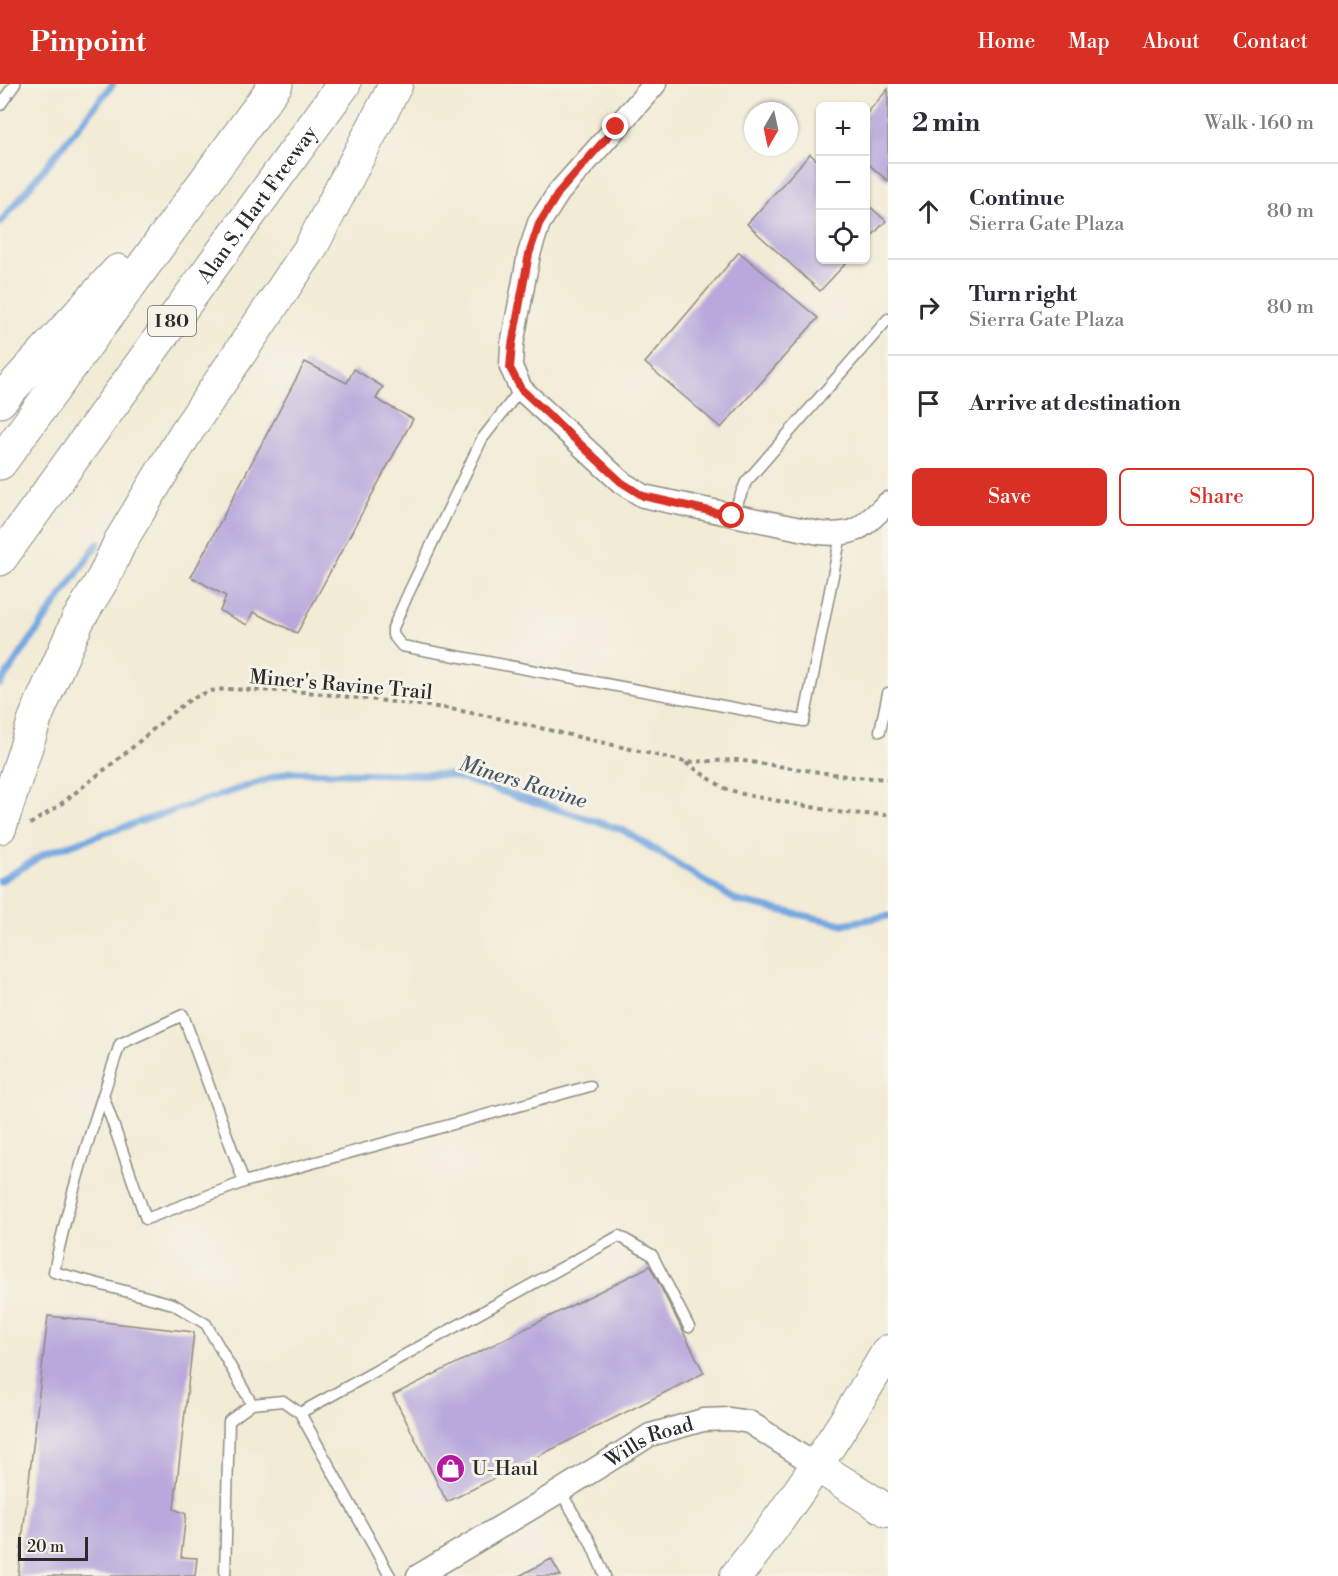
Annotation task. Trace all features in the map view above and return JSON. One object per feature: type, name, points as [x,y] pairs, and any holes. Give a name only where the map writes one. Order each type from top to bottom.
[{"type":"highway","name":"I 80","points":[[0,464],[276,84]]},
{"type":"highway","name":"Alan S. Hart Freeway","points":[[0,559],[344,84]]},
{"type":"highway","points":[[14,826],[22,762],[36,716],[78,620],[104,577],[120,542],[185,434],[310,249],[396,84]]},
{"type":"highway","points":[[0,401],[237,140]]},
{"type":"main road","points":[[736,1576],[817,1466],[888,1351]]},
{"type":"main road","name":"Wills Road","points":[[817,1466],[888,1511]]},
{"type":"street","points":[[655,84],[559,192],[539,224],[529,254],[512,345],[510,368],[521,389],[621,482],[643,496],[732,516],[819,533],[841,535],[861,528],[888,503]]},
{"type":"street","name":"Wills Road","points":[[418,1576],[650,1435],[704,1420],[730,1419],[748,1422],[817,1466]]},
{"type":"lane","points":[[0,105],[15,84]]},
{"type":"lane","points":[[732,516],[746,483],[888,319]]},
{"type":"lane","points":[[521,389],[482,439],[393,628],[393,635],[402,646],[804,721],[841,535]]},
{"type":"lane","points":[[880,731],[888,693]]},
{"type":"lane","points":[[244,1182],[183,1015],[120,1044],[75,1182],[54,1272],[173,1304],[206,1324],[252,1404]]},
{"type":"lane","points":[[103,1095],[146,1219],[244,1182],[590,1086]]},
{"type":"lane","points":[[300,1413],[619,1236],[652,1255],[689,1327]]},
{"type":"lane","points":[[225,1576],[229,1421],[252,1404],[283,1401],[300,1413],[390,1576]]},
{"type":"lane","points":[[560,1491],[590,1541],[605,1576]]},
{"type":"path","name":"Miner's Ravine Trail","points":[[14,826],[57,807],[191,699],[210,691],[226,689],[306,692],[445,708],[686,762],[737,760],[854,777],[888,779]]},
{"type":"path","name":"Miner's Ravine Trail","points":[[686,762],[724,788],[746,795],[844,813],[888,815]]},
{"type":"building","points":[[888,89],[888,181],[870,165],[870,109]]},
{"type":"building","points":[[810,154],[816,159],[816,264],[845,264],[820,291],[747,224]]},
{"type":"building","points":[[870,207],[886,221],[870,238]]},
{"type":"building","points":[[739,252],[818,318],[721,428],[645,363]]},
{"type":"building","points":[[305,362],[347,383],[354,369],[383,387],[376,399],[413,419],[297,633],[253,612],[247,625],[220,611],[226,596],[191,577]]},
{"type":"building","points":[[650,1266],[704,1373],[447,1502],[393,1395]]},
{"type":"building","points":[[48,1316],[194,1332],[174,1509],[186,1514],[181,1557],[197,1558],[195,1576],[18,1576]]},
{"type":"building","points":[[551,1559],[561,1576],[519,1576]]},
{"type":"waterway","points":[[0,223],[113,84]]},
{"type":"waterway","points":[[0,684],[98,543]]},
{"type":"waterway","name":"Miners Ravine","points":[[0,881],[46,853],[289,772],[449,775],[623,830],[737,901],[843,924],[888,916]]},
{"type":"place","name":"U-Haul","points":[[451,1468]]},
{"type":"route","points":[[616,127],[559,192],[539,224],[529,254],[512,345],[510,368],[521,389],[621,482],[643,496],[732,516]]}]
